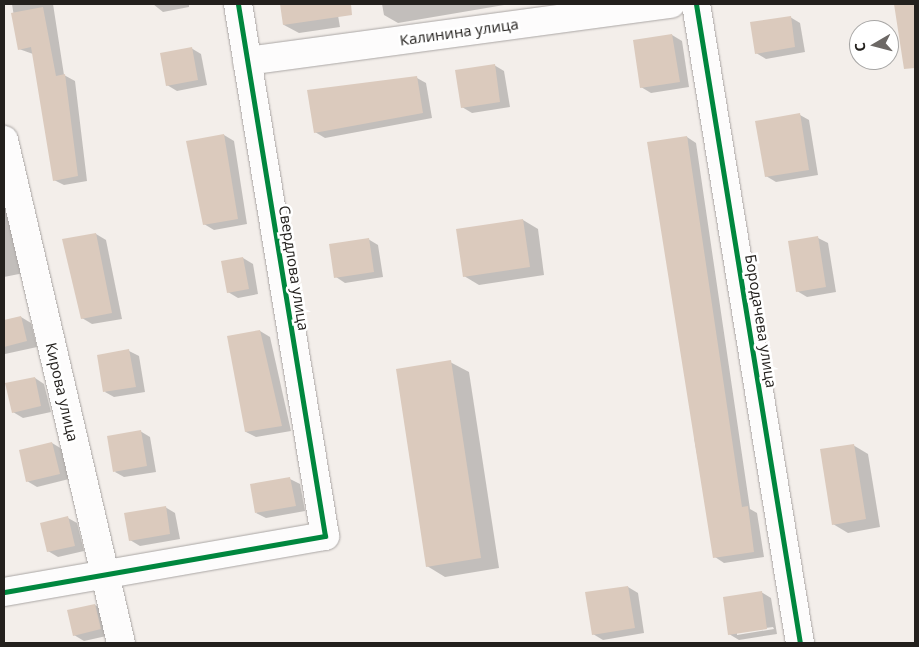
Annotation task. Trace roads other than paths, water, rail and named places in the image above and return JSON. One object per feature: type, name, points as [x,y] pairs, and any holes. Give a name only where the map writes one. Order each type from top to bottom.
[{"type":"street","name":"Свердлова улица","points":[[103,572],[325,536],[238,4]]},
{"type":"street","name":"Калинина улица","points":[[247,61],[671,4]]},
{"type":"street","name":"Бородачева улица","points":[[696,4],[800,643]]},
{"type":"street","name":"Кирова улица","points":[[4,140],[121,643]]},
{"type":"street","points":[[4,592],[103,572]]}]
